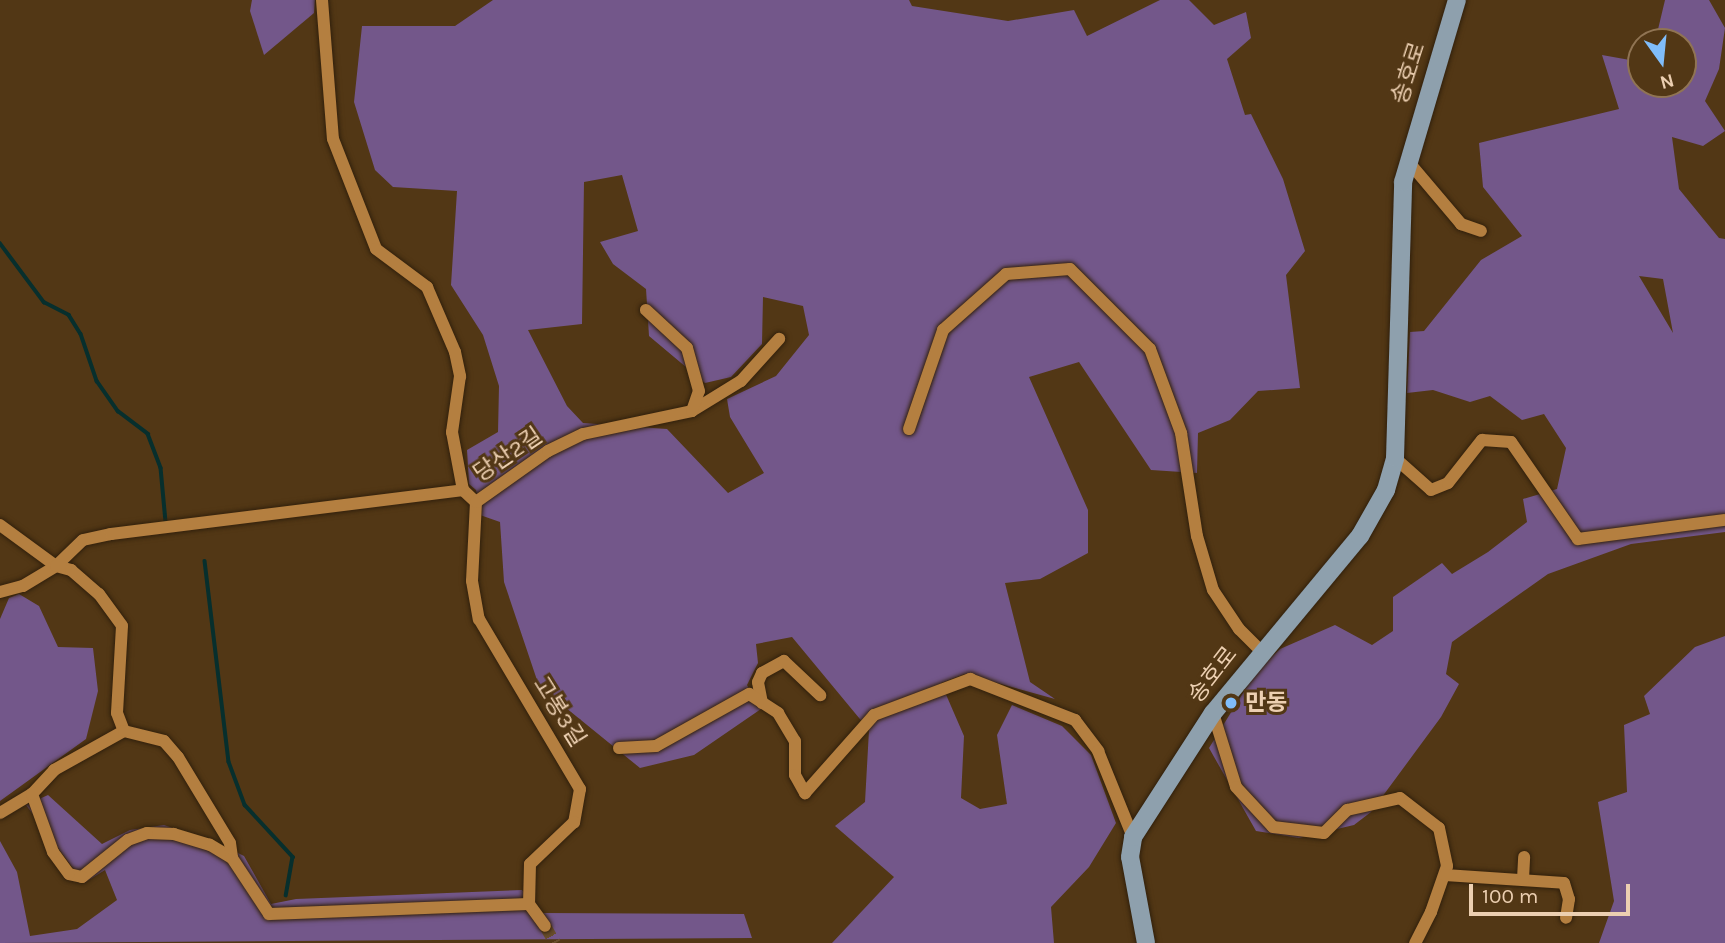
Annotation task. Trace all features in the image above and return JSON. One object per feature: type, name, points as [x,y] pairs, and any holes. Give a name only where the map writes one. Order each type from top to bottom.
[{"type":"main road","name":"송호로","points":[[1133,837],[1213,713],[1360,536],[1386,490],[1395,458],[1406,160],[1457,0]]},
{"type":"main road","points":[[1133,837],[1130,857],[1146,943]]},
{"type":"street","name":"당산2길","points":[[322,0],[333,139],[376,249],[428,287],[455,352],[460,376],[452,432],[463,490],[476,502],[548,451],[583,434],[692,411],[741,381],[779,339]]},
{"type":"street","points":[[1406,160],[1461,224],[1481,231]]},
{"type":"street","points":[[909,429],[943,330],[1006,274],[1070,269],[1150,349],[1181,433],[1197,536],[1213,590],[1239,629],[1262,652]]},
{"type":"street","points":[[646,310],[687,348],[699,391],[692,411]]},
{"type":"street","points":[[1395,458],[1431,489],[1448,483],[1482,440],[1511,442],[1578,539],[1725,520]]},
{"type":"street","points":[[0,592],[23,586],[56,566],[83,541],[111,534],[463,490]]},
{"type":"street","name":"고봉3길","points":[[476,502],[472,581],[479,619],[580,789],[575,822],[530,864],[528,904]]},
{"type":"street","points":[[0,524],[56,566],[71,570],[100,594],[122,626],[117,713],[124,731]]},
{"type":"street","points":[[762,703],[758,682],[761,673],[784,661],[820,695]]},
{"type":"street","points":[[619,748],[656,746],[749,694],[778,713],[795,741],[795,775],[805,793],[874,715],[970,680],[1039,704],[1075,720],[1098,751],[1133,837]]},
{"type":"street","points":[[1213,713],[1236,787],[1273,827],[1324,833],[1347,810],[1400,798],[1439,828],[1445,875],[1415,943]]},
{"type":"street","points":[[0,813],[32,794],[54,771],[124,731],[164,741],[178,757],[230,843],[232,858],[269,914],[528,904],[544,926]]},
{"type":"street","points":[[32,794],[53,852],[69,874],[82,877],[128,840],[147,833],[174,834],[210,845],[232,858]]},
{"type":"street","points":[[1523,879],[1524,857]]},
{"type":"street","points":[[1445,875],[1564,883],[1569,899],[1566,918]]},
{"type":"shaded area","points":[[252,0],[315,0],[314,13],[264,55],[250,11]]},
{"type":"shaded area","points":[[493,0],[909,0],[912,6],[1008,21],[1074,10],[1087,36],[1160,0],[1189,0],[1214,25],[1246,12],[1251,38],[1227,59],[1245,115],[1251,114],[1283,179],[1305,251],[1286,275],[1300,388],[1258,391],[1230,420],[1198,433],[1197,473],[1151,470],[1079,362],[1029,377],[1088,510],[1088,553],[1040,579],[1005,583],[1030,682],[1055,699],[965,674],[941,683],[964,736],[961,798],[980,809],[1007,804],[997,735],[1012,705],[1062,726],[1091,755],[1116,823],[1089,867],[1051,907],[1054,943],[832,943],[894,877],[835,826],[865,802],[869,730],[792,637],[756,644],[758,663],[747,685],[761,709],[694,755],[640,768],[539,686],[504,582],[500,522],[480,515],[476,490],[469,484],[467,450],[498,432],[499,386],[483,335],[451,285],[457,191],[393,187],[375,170],[354,102],[362,26],[455,26]],"holes":[[[622,175],[638,231],[600,242],[613,264],[646,289],[649,336],[705,383],[731,377],[762,344],[763,297],[803,306],[809,335],[776,376],[727,399],[730,417],[764,473],[728,493],[667,429],[583,423],[567,406],[528,330],[582,324],[584,182]]]},
{"type":"shaded area","points":[[1665,0],[1709,0],[1725,28],[1719,69],[1705,101],[1725,131],[1703,146],[1672,137],[1679,189],[1719,238],[1725,239],[1725,532],[1631,544],[1548,574],[1452,642],[1446,674],[1459,684],[1441,717],[1371,812],[1354,825],[1299,838],[1256,831],[1209,748],[1256,672],[1280,649],[1335,625],[1372,645],[1393,631],[1393,597],[1442,563],[1452,574],[1488,552],[1527,522],[1523,499],[1557,489],[1566,448],[1544,414],[1522,420],[1490,396],[1470,402],[1433,390],[1407,393],[1410,332],[1424,331],[1481,260],[1522,236],[1483,187],[1479,143],[1619,109],[1602,55],[1627,59],[1627,98],[1697,98],[1697,28],[1658,28]],"holes":[[[1639,276],[1663,279],[1673,333]]]},
{"type":"shaded area","points":[[19,594],[39,606],[58,647],[93,648],[98,691],[86,739],[0,801],[0,619],[9,598]]},
{"type":"shaded area","points":[[1725,636],[1725,943],[1599,943],[1614,901],[1598,802],[1627,792],[1624,725],[1650,714],[1644,696],[1695,647]]},
{"type":"shaded area","points":[[48,795],[102,844],[130,830],[164,825],[224,846],[244,856],[271,904],[296,899],[522,890],[542,913],[744,914],[752,938],[0,943],[0,841],[17,872],[30,936],[77,929],[117,900],[105,870],[84,883],[26,805]]},
{"type":"waterway","points":[[0,243],[44,302],[69,315],[81,334],[97,381],[118,411],[148,434],[161,468],[166,522]]},
{"type":"waterway","points":[[205,561],[229,762],[245,805],[293,857],[286,895]]},
{"type":"tunnel","points":[[545,926],[555,943]]},
{"type":"place","name":"만동","points":[[1231,703]]}]
